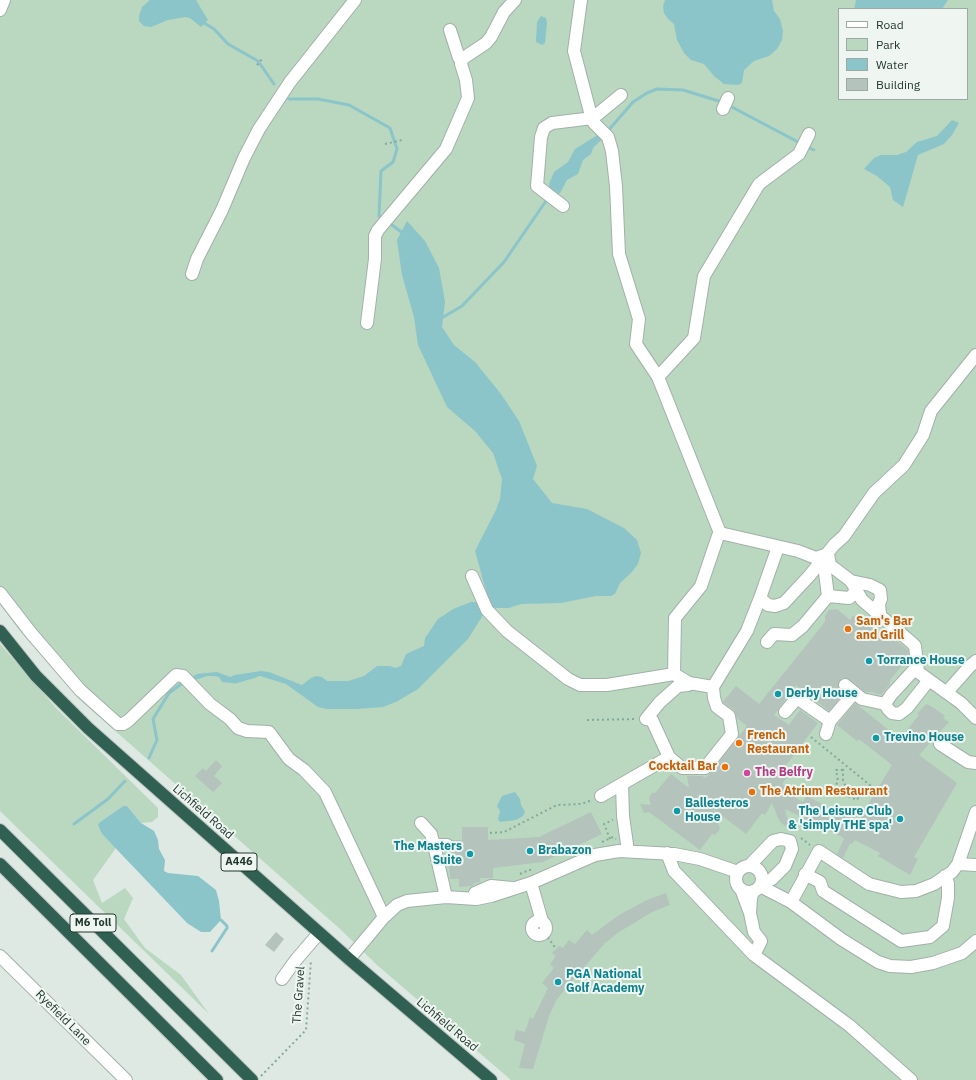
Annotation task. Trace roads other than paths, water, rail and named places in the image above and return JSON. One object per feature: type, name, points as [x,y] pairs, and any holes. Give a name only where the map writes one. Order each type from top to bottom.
[{"type":"highway","name":"Lichfield Road","points":[[0,631],[36,676],[88,728],[316,936],[349,959],[491,1080]]},
{"type":"highway","name":"M6 Toll","points":[[0,830],[252,1080]]},
{"type":"highway","name":"M6 Toll","points":[[0,864],[217,1080]]},
{"type":"street","points":[[0,10],[4,0]]},
{"type":"street","points":[[192,274],[197,259],[222,210],[244,158],[259,129],[290,82],[355,0]]},
{"type":"street","points":[[461,60],[486,43],[491,37],[504,12],[514,0]]},
{"type":"street","points":[[581,0],[574,52],[590,112],[608,137],[612,151],[619,254],[639,319],[636,344],[658,377],[720,533],[701,586],[675,618],[677,677],[646,719],[652,720],[665,757],[682,768],[705,768],[732,734],[729,716],[717,707],[713,687],[747,630],[778,547]]},
{"type":"street","points":[[367,323],[375,259],[375,236],[389,216],[446,149],[468,98],[466,80],[461,60],[450,30]]},
{"type":"street","points":[[563,206],[539,188],[537,182],[544,128],[552,123],[596,122],[621,95]]},
{"type":"street","points":[[658,377],[694,338],[704,276],[759,184],[799,154],[809,134]]},
{"type":"street","points":[[760,598],[768,605],[775,606],[784,603],[823,562],[834,545],[844,536],[874,493],[904,465],[923,435],[931,411],[976,355]]},
{"type":"street","points":[[720,533],[798,551],[823,562],[853,585],[862,600],[880,614],[915,646],[918,672]]},
{"type":"street","points":[[767,642],[774,634],[792,635],[803,626],[828,596],[823,562]]},
{"type":"street","points":[[472,576],[487,610],[511,634],[568,679],[580,685],[614,684],[677,677],[713,687]]},
{"type":"street","points":[[849,598],[853,595],[853,585]]},
{"type":"street","points":[[853,585],[870,585],[880,590],[880,614]]},
{"type":"street","points":[[0,593],[30,634],[80,690],[110,719],[118,724],[123,724],[128,721],[171,678],[176,675],[186,680],[210,704],[230,718],[238,728],[247,731],[269,732],[289,759],[304,770],[324,792],[384,917]]},
{"type":"street","points":[[828,596],[862,600]]},
{"type":"street","points":[[946,692],[976,661]]},
{"type":"street","points":[[885,704],[913,671],[918,672],[946,692],[976,718]]},
{"type":"street","points":[[845,685],[862,699],[885,704],[892,713],[899,714],[907,708],[929,680]]},
{"type":"street","points":[[826,734],[830,721],[854,693]]},
{"type":"street","points":[[785,712],[797,698],[830,721]]},
{"type":"street","points":[[940,744],[968,762],[976,764]]},
{"type":"street","points":[[602,796],[665,757]]},
{"type":"street","points":[[622,784],[623,816],[628,851]]},
{"type":"street","points":[[791,902],[805,874],[819,851],[870,884],[890,890],[916,891],[934,884],[958,864],[976,812]]},
{"type":"street","points":[[421,823],[431,834],[446,897]]},
{"type":"street","points":[[741,889],[746,892],[772,879],[785,866],[792,849],[790,841],[781,839],[773,841],[749,866],[744,867],[738,872],[736,880],[750,913],[754,932],[761,941],[754,955]]},
{"type":"street","points":[[434,845],[446,845]]},
{"type":"street","points":[[349,959],[384,917],[397,905],[407,901],[446,897],[473,898],[492,896],[531,883],[595,855],[628,851],[667,853],[700,859],[738,872]]},
{"type":"street","points":[[667,853],[674,871],[754,955],[850,1026],[911,1080]]},
{"type":"street","points":[[958,864],[976,865]]},
{"type":"street","points":[[749,866],[758,870],[758,885],[751,898],[750,913]]},
{"type":"street","points":[[805,874],[820,882],[823,891],[901,941],[930,938],[943,926],[948,898],[948,883],[945,876]]},
{"type":"street","points":[[531,883],[543,927]]},
{"type":"street","points":[[758,885],[791,902],[847,943],[878,962],[890,966],[911,967],[933,963],[962,953],[976,941]]},
{"type":"street","points":[[282,979],[316,936]]},
{"type":"street","name":"Ryefield Lane","points":[[0,956],[126,1080]]},
{"type":"water","points":[[150,0],[196,0],[208,20],[201,27],[190,18],[185,17],[168,20],[151,27],[144,26],[139,21],[139,16],[142,7]]},
{"type":"water","points":[[665,0],[772,0],[774,11],[780,19],[783,31],[782,40],[777,49],[769,56],[754,61],[744,70],[742,83],[738,85],[724,84],[714,76],[704,64],[691,60],[684,53],[677,40],[674,24],[664,13],[663,6]]},
{"type":"water","points":[[856,0],[948,0],[943,8],[854,8]]},
{"type":"water","points":[[541,16],[546,18],[547,23],[545,43],[542,45],[536,42],[537,22]]},
{"type":"water","points":[[952,120],[959,123],[952,135],[944,144],[918,155],[903,207],[893,200],[890,187],[877,176],[864,169],[874,158],[881,155],[897,155],[906,152],[917,142],[937,136]]},
{"type":"water","points":[[598,133],[603,139],[593,148],[591,154],[583,160],[578,174],[567,180],[560,193],[554,196],[550,190],[549,184],[554,172],[568,162],[575,149],[596,136]]},
{"type":"water","points":[[407,221],[425,241],[439,268],[445,302],[442,327],[454,345],[475,362],[501,394],[519,421],[537,466],[533,479],[552,503],[587,509],[624,528],[637,540],[641,553],[638,564],[620,583],[615,594],[611,596],[596,596],[561,603],[521,604],[509,608],[492,608],[483,611],[483,615],[468,639],[418,689],[396,702],[383,707],[327,709],[318,707],[286,684],[260,676],[247,677],[232,683],[222,682],[219,677],[214,676],[207,676],[195,680],[192,677],[197,674],[217,672],[230,677],[261,671],[269,672],[302,685],[316,676],[322,677],[327,681],[348,681],[364,676],[377,666],[390,666],[395,668],[401,666],[406,654],[424,646],[425,638],[438,619],[453,609],[471,602],[477,602],[488,598],[475,551],[496,510],[500,499],[502,479],[493,453],[475,431],[447,407],[418,345],[414,317],[402,275],[397,240]]},
{"type":"water","points":[[515,792],[520,799],[521,805],[525,812],[523,816],[516,820],[500,822],[498,819],[500,811],[497,806],[502,796]]},
{"type":"water","points":[[123,806],[127,806],[141,823],[154,831],[158,840],[159,849],[165,860],[164,871],[168,873],[198,876],[216,890],[221,920],[210,932],[201,932],[187,923],[102,834],[98,825],[100,822]]},
{"type":"waterway","points":[[201,21],[214,29],[228,44],[258,61],[274,84]]},
{"type":"waterway","points":[[607,132],[633,102],[647,93],[657,89],[683,90],[722,102]]},
{"type":"waterway","points":[[289,99],[318,99],[349,105],[390,128],[397,149],[393,162],[381,171],[379,216],[383,219]]},
{"type":"waterway","points":[[728,105],[800,143]]},
{"type":"waterway","points":[[805,146],[814,150]]},
{"type":"waterway","points":[[440,319],[462,306],[504,262],[548,198]]},
{"type":"waterway","points":[[388,222],[404,234]]},
{"type":"waterway","points":[[231,681],[235,682],[256,676]]},
{"type":"waterway","points":[[149,758],[157,740],[153,719],[169,693],[184,682]]},
{"type":"waterway","points":[[74,824],[108,799],[125,781]]},
{"type":"waterway","points":[[212,951],[227,928],[221,920]]},
{"type":"place","name":"Sam's Bar and Grill","points":[[848,629]]},
{"type":"place","name":"Torrance House","points":[[869,661]]},
{"type":"place","name":"Derby House","points":[[778,694]]},
{"type":"place","name":"Trevino House","points":[[876,738]]},
{"type":"place","name":"French Restaurant","points":[[739,743]]},
{"type":"place","name":"Cocktail Bar","points":[[725,767]]},
{"type":"place","name":"The Belfry","points":[[747,773]]},
{"type":"place","name":"The Atrium Restaurant","points":[[752,792]]},
{"type":"place","name":"Ballesteros House","points":[[677,811]]},
{"type":"place","name":"The Leisure Club & 'simply THE spa'","points":[[900,819]]},
{"type":"place","name":"Brabazon","points":[[530,851]]},
{"type":"place","name":"The Masters Suite","points":[[470,854]]},
{"type":"place","name":"PGA National Golf Academy","points":[[558,982]]}]
